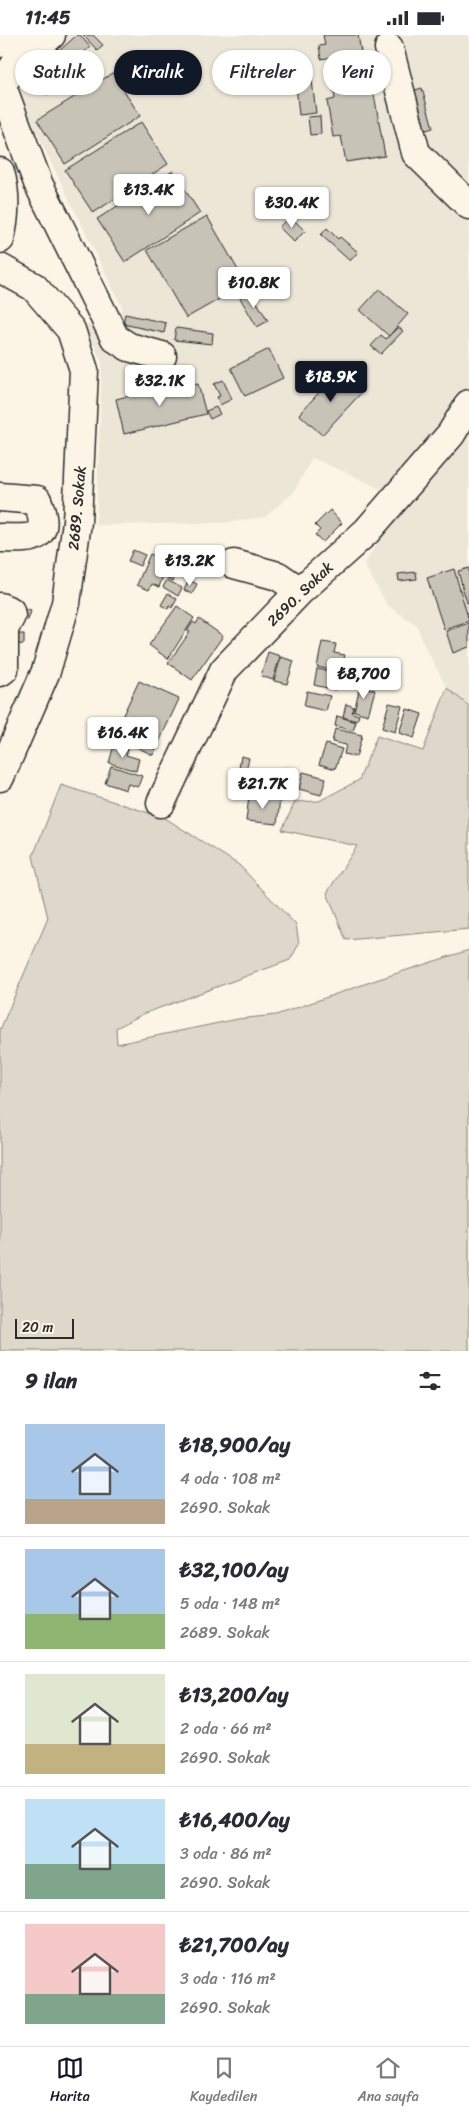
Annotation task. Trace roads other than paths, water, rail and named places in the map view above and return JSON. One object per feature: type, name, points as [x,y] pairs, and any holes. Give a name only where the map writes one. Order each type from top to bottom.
[{"type":"main road","points":[[0,43],[20,35]]},
{"type":"main road","points":[[51,35],[15,65],[0,85],[38,183],[115,338],[129,347],[162,356]]},
{"type":"main road","points":[[389,47],[416,153],[469,205]]},
{"type":"main road","points":[[0,172],[3,182],[3,223],[0,239]]},
{"type":"main road","name":"2689. Sokak","points":[[0,268],[34,287],[71,330],[84,370],[76,530],[66,603],[46,671],[1,774]]},
{"type":"main road","name":"2690. Sokak","points":[[161,803],[224,670],[300,591],[367,531],[451,434],[469,404]]},
{"type":"main road","points":[[0,497],[37,500],[43,515],[41,533],[35,538],[0,538]]},
{"type":"main road","points":[[43,524],[76,530]]},
{"type":"main road","points":[[234,564],[278,576],[300,591]]},
{"type":"main road","points":[[0,607],[10,611],[10,616],[4,629],[4,669],[0,672]]}]
